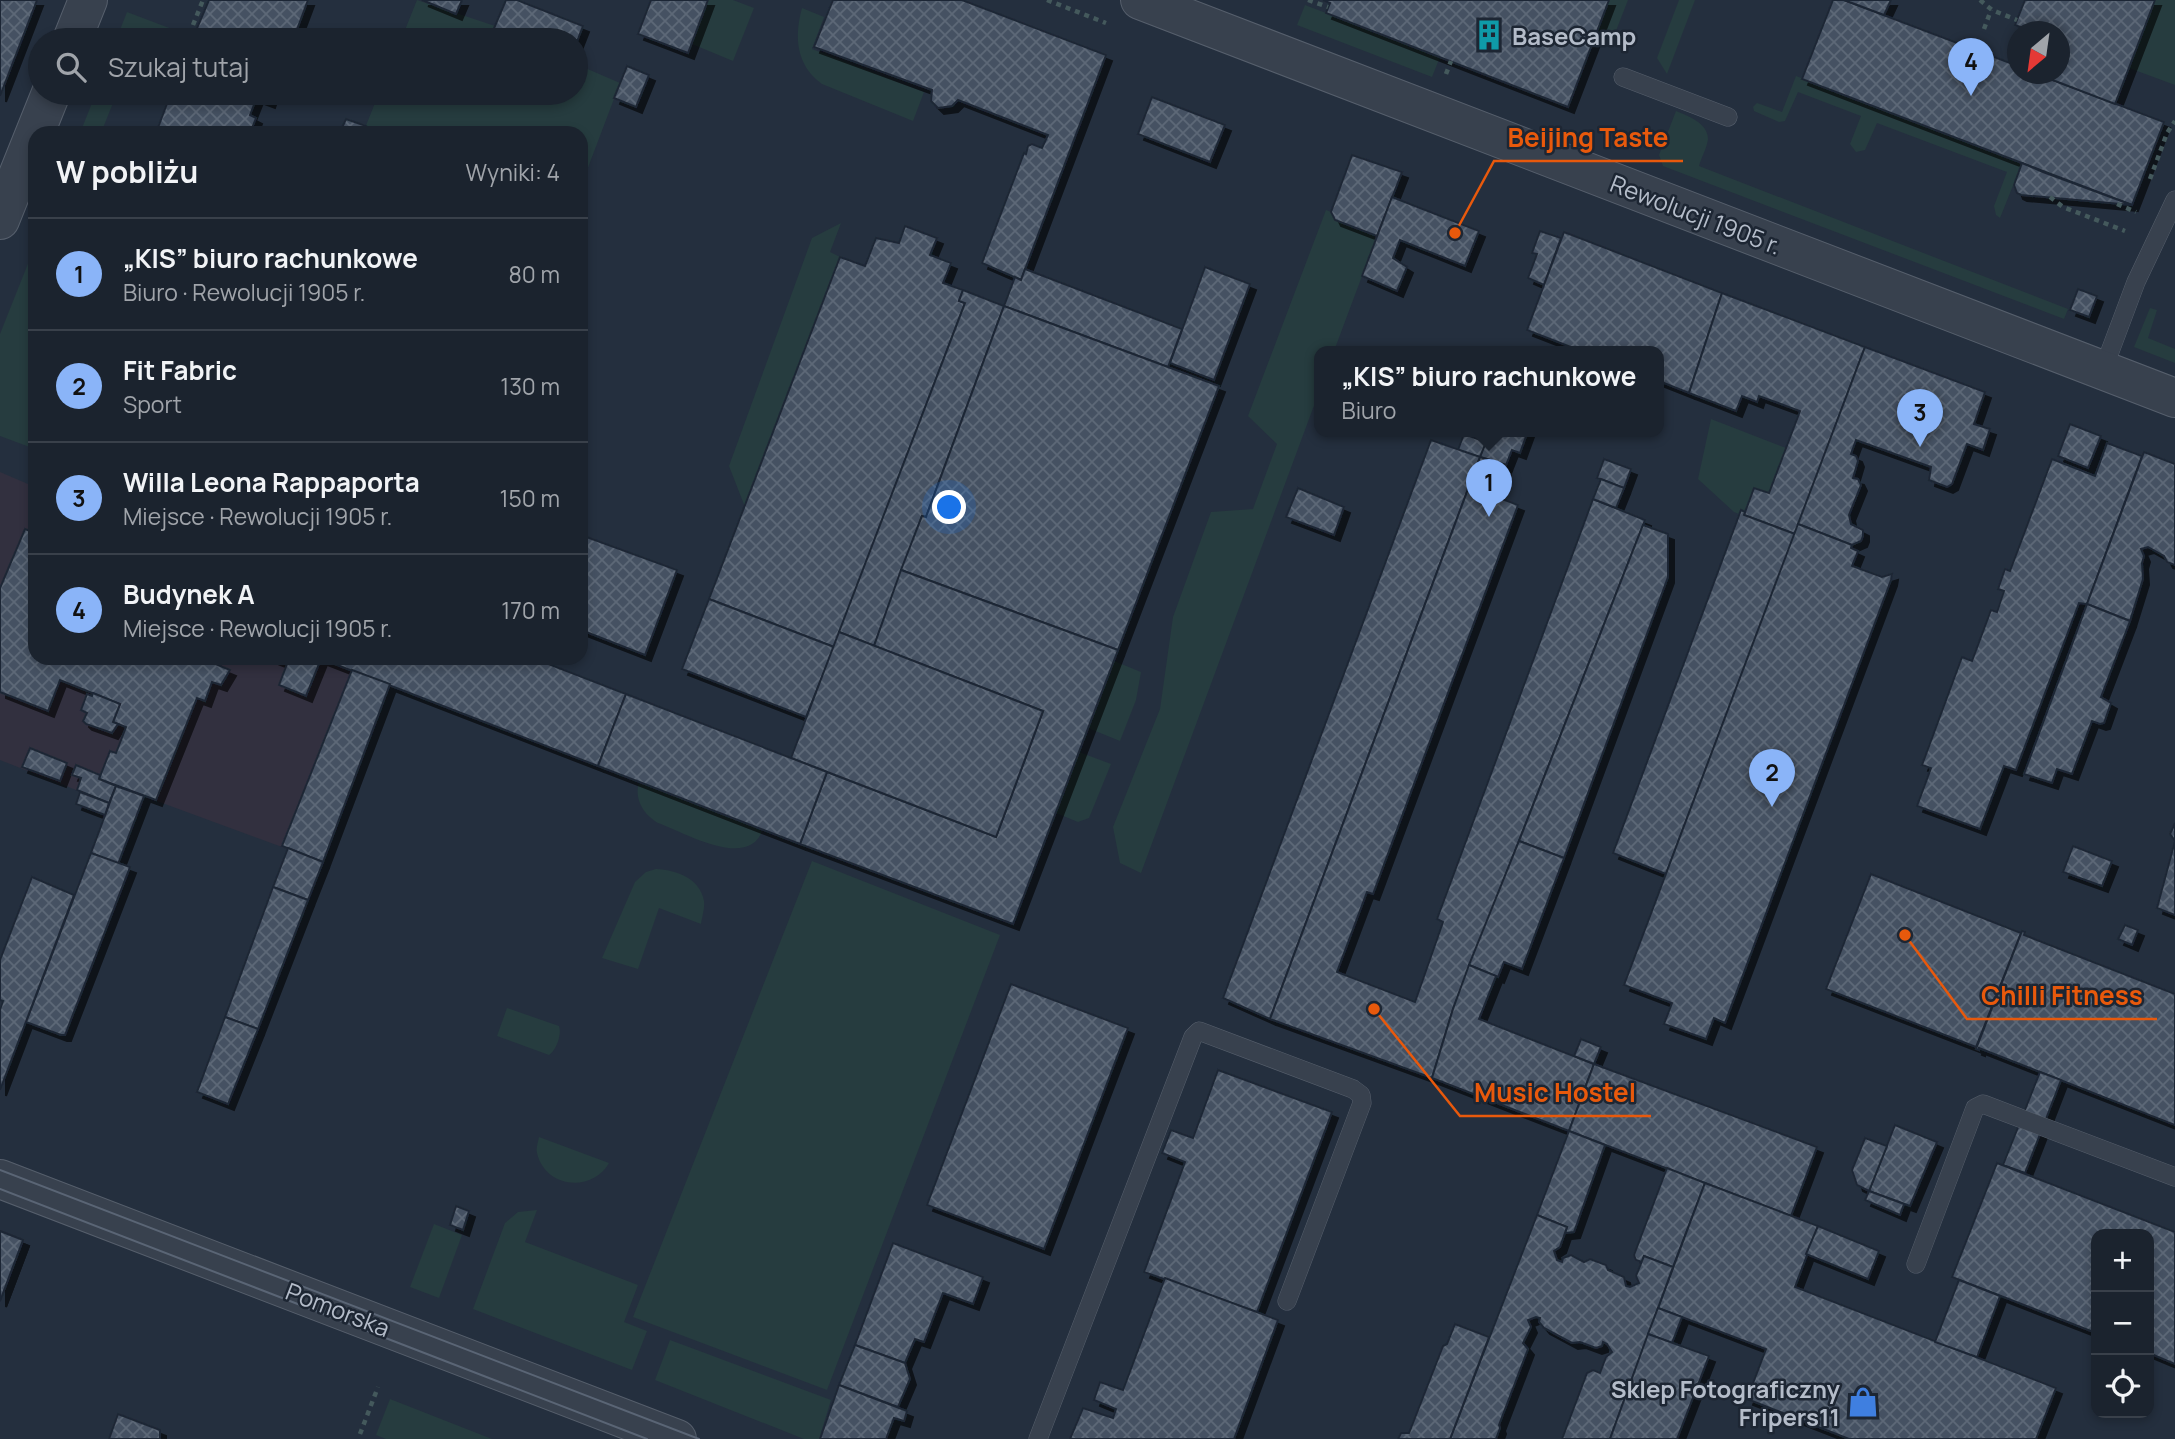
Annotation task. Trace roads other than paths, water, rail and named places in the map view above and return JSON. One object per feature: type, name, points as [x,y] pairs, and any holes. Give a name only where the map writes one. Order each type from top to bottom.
[{"type":"street","points":[[77,28],[88,0]]},
{"type":"street","name":"Rewolucji 1905 r.","points":[[1140,0],[2175,398]]},
{"type":"street","points":[[38,126],[46,105]]},
{"type":"street","points":[[0,220],[28,150]]},
{"type":"street","name":"Pomorska","points":[[0,1179],[677,1439]]},
{"type":"lane","points":[[1623,77],[1728,117]]},
{"type":"lane","points":[[2103,370],[2136,282],[2175,200]]},
{"type":"lane","points":[[1038,1439],[1193,1037],[1199,1031],[1353,1089],[1361,1095],[1362,1103],[1287,1301]]},
{"type":"lane","points":[[1916,1264],[1975,1108],[1983,1104],[2175,1177]]},
{"type":"tram line","points":[[0,1170],[699,1439]]},
{"type":"tram line","points":[[0,1189],[647,1439]]},
{"type":"place","name":"BaseCamp","points":[[1489,35]]},
{"type":"place","name":"Budynek A","points":[[1971,96]]},
{"type":"place","name":"Beijing Taste","points":[[1455,233]]},
{"type":"place","name":"Willa Leona Rappaporta","points":[[1920,447]]},
{"type":"place","name":"„KIS” biuro rachunkowe","points":[[1489,517]]},
{"type":"place","name":"Fit Fabric","points":[[1772,807]]},
{"type":"place","name":"Chilli Fitness","points":[[1905,935]]},
{"type":"place","name":"Music Hostel","points":[[1374,1009]]},
{"type":"place","name":"Sklep Fotograficzny Fripers11","points":[[1863,1402]]}]
